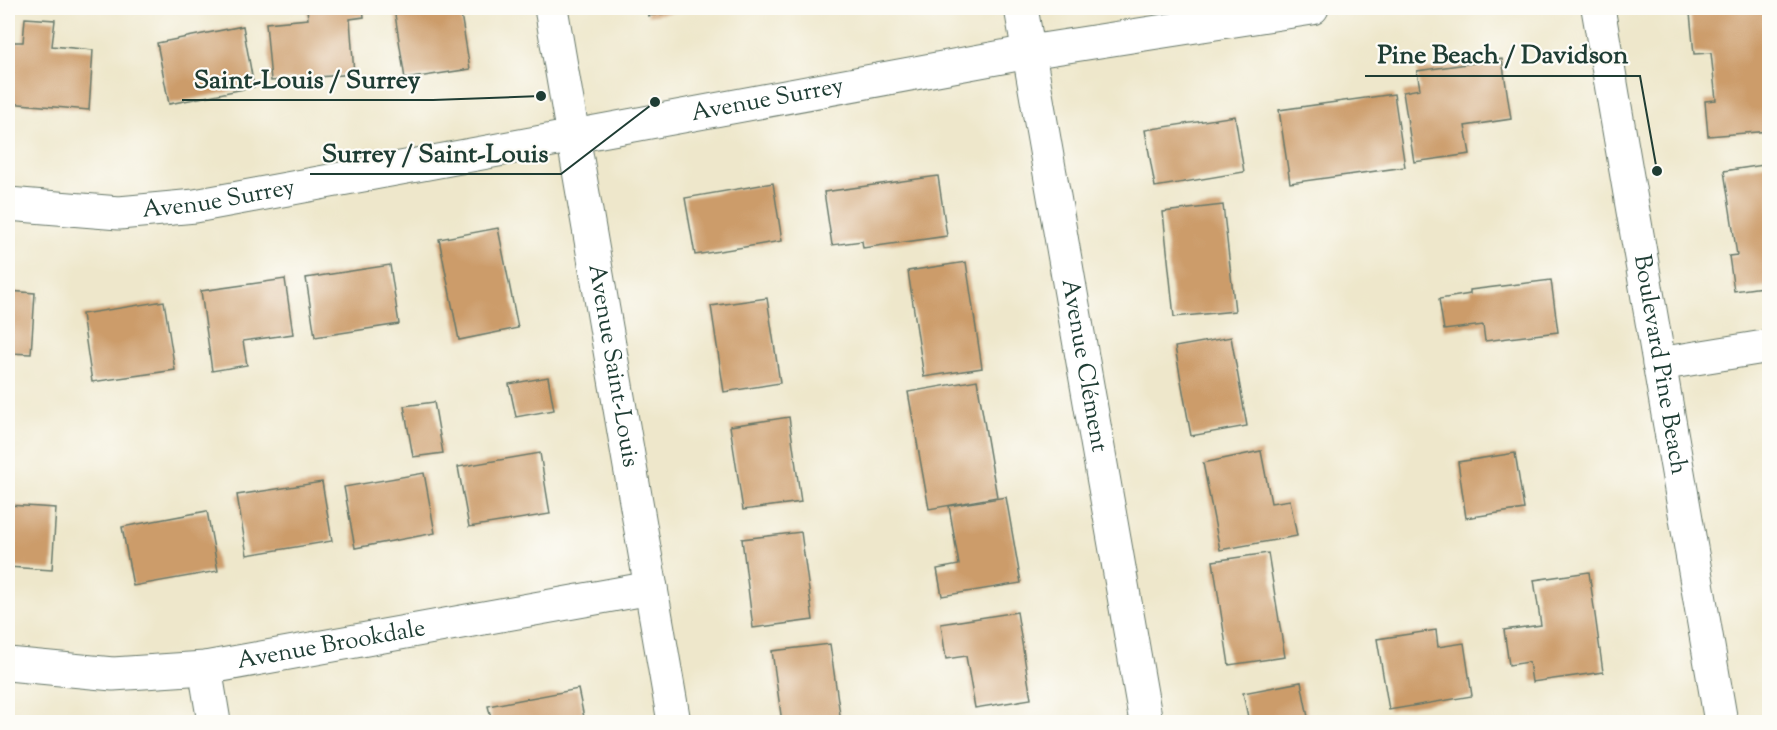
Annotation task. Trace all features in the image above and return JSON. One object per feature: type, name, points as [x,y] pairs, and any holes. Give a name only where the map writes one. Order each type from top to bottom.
[{"type":"street","name":"Avenue Saint-Louis","points":[[551,8],[674,723]]},
{"type":"street","name":"Avenue Clément","points":[[1021,8],[1146,723]]},
{"type":"street","name":"Avenue Surrey","points":[[8,204],[119,213],[195,206],[1029,52],[1312,8]]},
{"type":"street","name":"Boulevard Pine Beach","points":[[1598,8],[1721,723]]},
{"type":"street","points":[[1659,364],[1770,346]]},
{"type":"street","name":"Avenue Brookdale","points":[[8,664],[113,674],[205,668],[651,588]]},
{"type":"street","points":[[205,668],[214,723]]},
{"type":"building","points":[[307,8],[363,8],[364,17],[350,19],[354,74],[271,81],[266,23],[308,19]]},
{"type":"building","points":[[394,8],[460,8],[470,69],[405,79]]},
{"type":"building","points":[[646,8],[692,8],[692,9],[648,16]]},
{"type":"building","points":[[1770,8],[1770,131],[1708,136],[1705,101],[1716,100],[1711,53],[1694,54],[1690,13]]},
{"type":"building","points":[[25,18],[55,20],[52,46],[93,50],[89,110],[8,103],[9,42],[23,42]]},
{"type":"building","points":[[243,26],[254,87],[169,104],[157,43]]},
{"type":"building","points":[[1502,59],[1511,119],[1465,126],[1470,154],[1414,162],[1403,92],[1420,89],[1417,71]]},
{"type":"building","points":[[1394,94],[1405,167],[1290,183],[1279,110]]},
{"type":"building","points":[[1235,116],[1244,172],[1155,187],[1145,130]]},
{"type":"building","points":[[1770,164],[1770,286],[1734,291],[1729,256],[1737,255],[1724,171]]},
{"type":"building","points":[[938,176],[947,236],[863,248],[862,241],[832,245],[824,192]]},
{"type":"building","points":[[773,183],[782,241],[695,255],[685,198]]},
{"type":"building","points":[[1223,205],[1235,311],[1174,317],[1163,212]]},
{"type":"building","points":[[498,228],[518,328],[459,340],[439,239]]},
{"type":"building","points":[[966,262],[982,368],[924,377],[908,271]]},
{"type":"building","points":[[390,265],[399,324],[315,337],[306,278]]},
{"type":"building","points":[[285,279],[293,334],[243,341],[247,365],[212,371],[201,291]]},
{"type":"building","points":[[1551,280],[1558,332],[1485,341],[1483,325],[1444,330],[1439,299],[1470,294],[1470,290]]},
{"type":"building","points":[[8,291],[35,293],[31,354],[8,353]]},
{"type":"building","points":[[767,298],[780,383],[724,392],[711,306]]},
{"type":"building","points":[[164,301],[175,370],[92,382],[82,314]]},
{"type":"building","points":[[1231,337],[1247,426],[1191,436],[1175,347]]},
{"type":"building","points":[[548,377],[554,410],[516,417],[509,384]]},
{"type":"building","points":[[977,380],[997,497],[929,509],[908,392]]},
{"type":"building","points":[[434,402],[443,453],[413,457],[404,406]]},
{"type":"building","points":[[1770,402],[1770,427],[1766,427],[1762,403]]},
{"type":"building","points":[[789,417],[801,502],[743,510],[730,426]]},
{"type":"building","points":[[1261,451],[1271,503],[1290,500],[1297,536],[1220,550],[1203,463]]},
{"type":"building","points":[[540,453],[550,514],[469,527],[458,467]]},
{"type":"building","points":[[1515,453],[1524,509],[1466,518],[1458,462]]},
{"type":"building","points":[[424,473],[435,533],[355,548],[344,487]]},
{"type":"building","points":[[322,482],[332,541],[247,555],[237,495]]},
{"type":"building","points":[[1006,497],[1021,583],[942,596],[937,569],[959,565],[949,506]]},
{"type":"building","points":[[8,505],[56,508],[52,570],[8,567]]},
{"type":"building","points":[[207,511],[218,571],[133,586],[122,527]]},
{"type":"building","points":[[801,532],[813,620],[753,628],[742,539]]},
{"type":"building","points":[[1268,553],[1285,657],[1229,665],[1213,561]]},
{"type":"building","points":[[1589,572],[1603,672],[1532,682],[1529,662],[1509,665],[1504,630],[1541,625],[1534,580]]},
{"type":"building","points":[[1017,612],[1031,699],[975,708],[966,656],[946,659],[941,624]]},
{"type":"building","points":[[1436,630],[1438,647],[1464,643],[1472,696],[1389,710],[1377,639]]},
{"type":"building","points":[[830,644],[841,722],[782,722],[772,651]]},
{"type":"building","points":[[1301,682],[1309,722],[1249,722],[1243,693]]},
{"type":"building","points":[[578,689],[585,722],[492,722],[488,706]]},
{"type":"place","name":"Saint-Louis / Surrey","points":[[541,96]]},
{"type":"place","name":"Surrey / Saint-Louis","points":[[655,102]]},
{"type":"place","name":"Pine Beach / Davidson","points":[[1657,171]]}]
